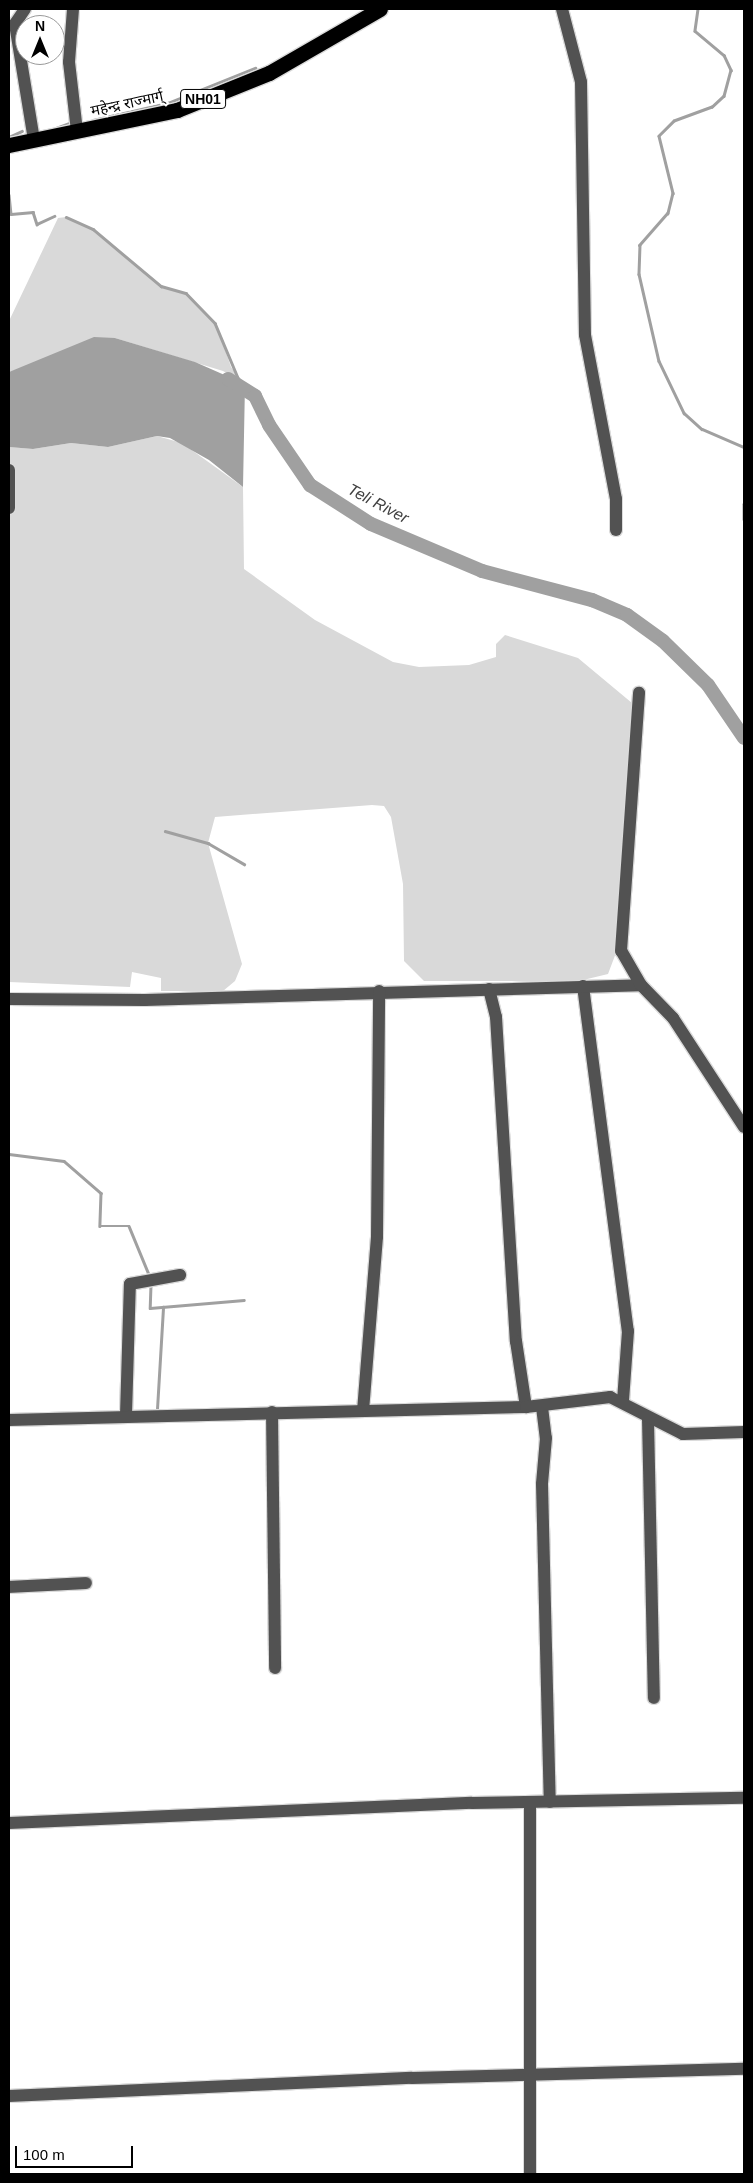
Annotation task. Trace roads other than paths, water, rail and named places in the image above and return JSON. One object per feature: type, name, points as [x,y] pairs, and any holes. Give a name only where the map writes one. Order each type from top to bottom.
[{"type":"highway","name":"महेन्द्र राज्मार्ग्","points":[[9,145],[77,131],[120,125],[186,106],[269,73],[380,9]]},
{"type":"street","points":[[25,9],[15,24],[34,140]]},
{"type":"street","points":[[73,9],[70,62],[77,131]]},
{"type":"street","points":[[562,9],[581,82],[584,335],[616,499],[616,530]]},
{"type":"street","points":[[9,470],[9,508]]},
{"type":"street","points":[[640,693],[620,951],[641,985],[673,1018],[744,1127]]},
{"type":"street","points":[[9,999],[145,1000],[379,991],[641,985]]},
{"type":"street","points":[[583,986],[628,1331],[623,1401]]},
{"type":"street","points":[[489,989],[496,1017],[515,1331],[526,1408]]},
{"type":"street","points":[[363,1411],[377,1237],[379,991]]},
{"type":"street","points":[[126,1414],[130,1284],[180,1275]]},
{"type":"street","points":[[9,1420],[126,1414],[526,1408],[542,1407],[571,1399],[610,1397],[623,1401],[648,1419],[683,1434],[744,1432]]},
{"type":"street","points":[[542,1407],[546,1438],[542,1484],[550,1802]]},
{"type":"street","points":[[272,1412],[276,1668]]},
{"type":"street","points":[[648,1419],[654,1698]]},
{"type":"street","points":[[9,1587],[86,1584]]},
{"type":"street","points":[[9,1823],[530,1802],[744,1798]]},
{"type":"street","points":[[530,1802],[530,2174]]},
{"type":"street","points":[[9,2096],[530,2074],[744,2070]]},
{"type":"waterway","name":"Teli River","points":[[698,9],[695,31],[724,55],[731,70],[724,96],[712,107],[674,121],[659,136],[673,193],[668,213],[640,245],[639,274],[659,361],[684,413],[702,429],[744,447]]},
{"type":"waterway","points":[[93,120],[168,103],[255,68]]},
{"type":"waterway","points":[[56,128],[69,123]]},
{"type":"waterway","points":[[9,137],[22,131]]},
{"type":"waterway","points":[[9,195],[11,214],[33,212],[37,224],[54,216]]},
{"type":"waterway","points":[[66,217],[93,229],[161,286],[186,293],[215,323],[239,380]]},
{"type":"waterway","name":"Teli River","points":[[228,379],[255,396],[269,425],[310,485],[371,524],[482,571],[592,600],[627,615],[663,641],[708,685],[744,738]]},
{"type":"waterway","name":"Teli River","points":[[744,504],[744,519]]},
{"type":"waterway","points":[[165,831],[208,843],[244,864]]},
{"type":"waterway","points":[[9,1154],[64,1161],[101,1193],[100,1226],[129,1226],[150,1277]]},
{"type":"waterway","points":[[151,1285],[150,1308],[244,1300]]},
{"type":"waterway","points":[[157,1409],[163,1307]]}]
